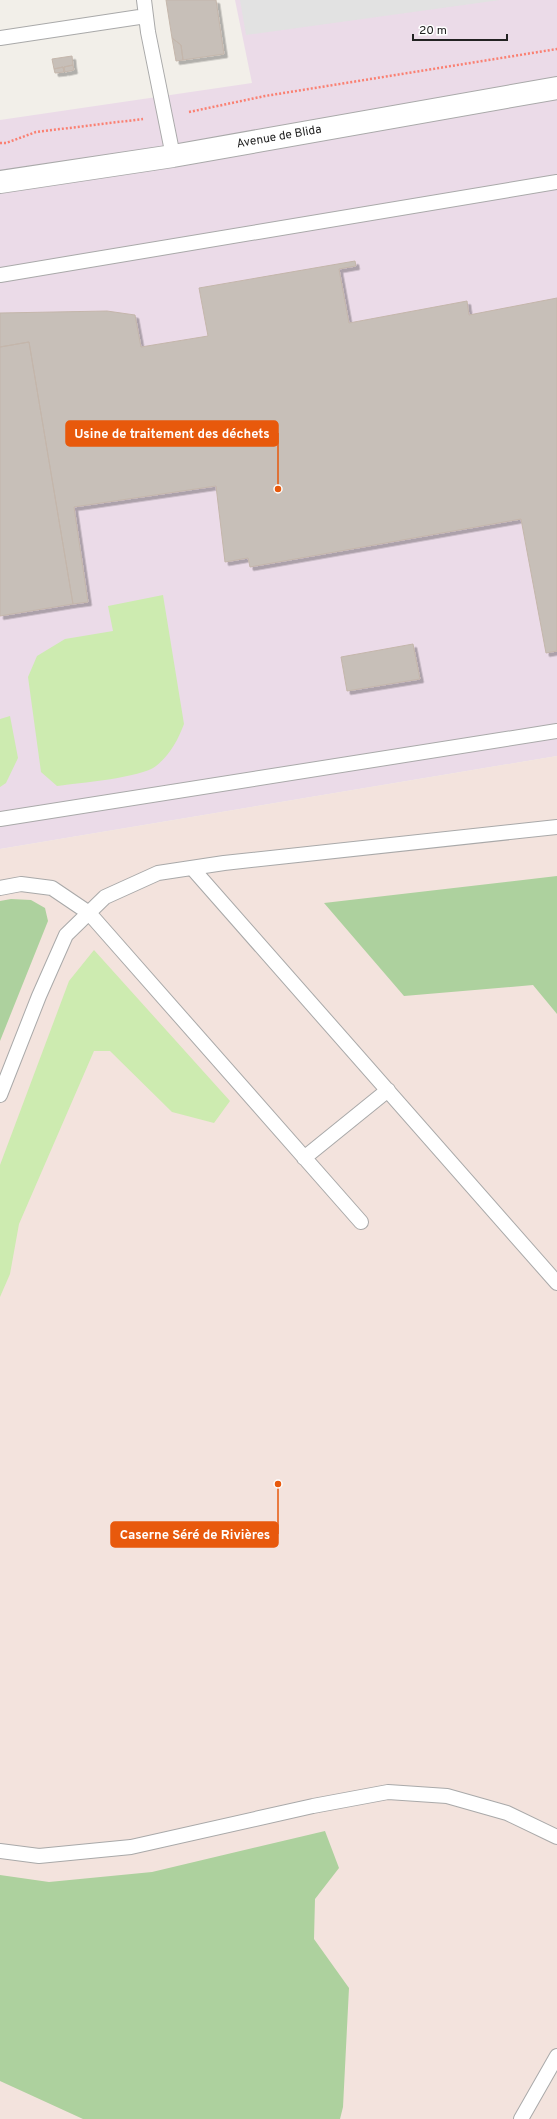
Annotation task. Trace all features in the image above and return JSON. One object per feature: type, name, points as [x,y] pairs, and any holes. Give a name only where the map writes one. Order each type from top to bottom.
[{"type":"street","name":"Avenue de Blida","points":[[0,182],[173,156],[557,88]]},
{"type":"lane","points":[[144,0],[173,156]]},
{"type":"lane","points":[[0,38],[146,16]]},
{"type":"lane","points":[[0,274],[557,182]]},
{"type":"lane","points":[[0,819],[557,731]]},
{"type":"lane","points":[[0,1094],[39,996],[66,935],[105,897],[158,873],[232,862],[557,827]]},
{"type":"lane","points":[[192,868],[557,1282]]},
{"type":"lane","points":[[0,888],[21,884],[52,888],[89,913],[361,1222]]},
{"type":"lane","points":[[304,1158],[388,1090]]},
{"type":"lane","points":[[0,1851],[40,1856],[131,1848],[313,1806],[388,1792],[447,1796],[507,1813],[557,1837]]},
{"type":"lane","points":[[521,2119],[557,2056]]},
{"type":"path","points":[[0,143],[6,143],[36,132],[166,117],[265,96],[557,49]]},
{"type":"shaded area","points":[[235,0],[557,0],[557,756],[0,849],[0,120],[252,83]]},
{"type":"shaded area","points":[[240,0],[500,0],[246,35]]},
{"type":"shaded area","points":[[557,756],[557,2119],[0,2119],[0,849]]},
{"type":"green space","points":[[163,595],[184,724],[179,736],[161,762],[148,770],[124,777],[57,786],[41,772],[28,677],[37,656],[65,639],[113,631],[108,606]]},
{"type":"green space","points":[[10,716],[18,758],[6,783],[0,787],[0,719]]},
{"type":"green space","points":[[557,876],[557,1014],[533,985],[404,996],[324,903]]},
{"type":"green space","points":[[11,899],[31,900],[45,908],[48,921],[0,1041],[0,901]]},
{"type":"green space","points":[[94,950],[230,1101],[214,1123],[172,1112],[110,1051],[94,1051],[19,1224],[10,1274],[0,1297],[0,1165],[69,981]]},
{"type":"green space","points":[[325,1831],[339,1868],[315,1899],[314,1939],[349,1988],[343,2107],[340,2119],[83,2119],[0,2081],[0,1875],[49,1882],[152,1872]]},
{"type":"building","points":[[166,0],[216,0],[224,54],[183,60],[181,45],[172,38]]},
{"type":"building","points":[[172,38],[181,45],[183,60],[176,61]]},
{"type":"building","points":[[72,56],[73,65],[64,67],[64,72],[63,67],[54,69],[52,59]]},
{"type":"building","points":[[73,65],[74,70],[65,72],[64,67]]},
{"type":"building","points":[[63,67],[64,72],[55,73],[54,69]]},
{"type":"building","points":[[355,261],[356,266],[339,269],[349,323],[467,301],[469,315],[557,298],[557,651],[546,653],[521,519],[250,567],[248,558],[225,562],[216,486],[74,507],[88,602],[73,604],[29,342],[0,347],[0,313],[107,311],[135,315],[141,347],[208,336],[199,288]]},
{"type":"building","points":[[29,342],[73,604],[0,616],[0,347]]},
{"type":"building","points":[[413,644],[420,679],[347,691],[341,657]]},
{"type":"place","name":"Usine de traitement des déchets","points":[[278,489]]},
{"type":"place","name":"Caserne Séré de Rivières","points":[[278,1484]]}]
